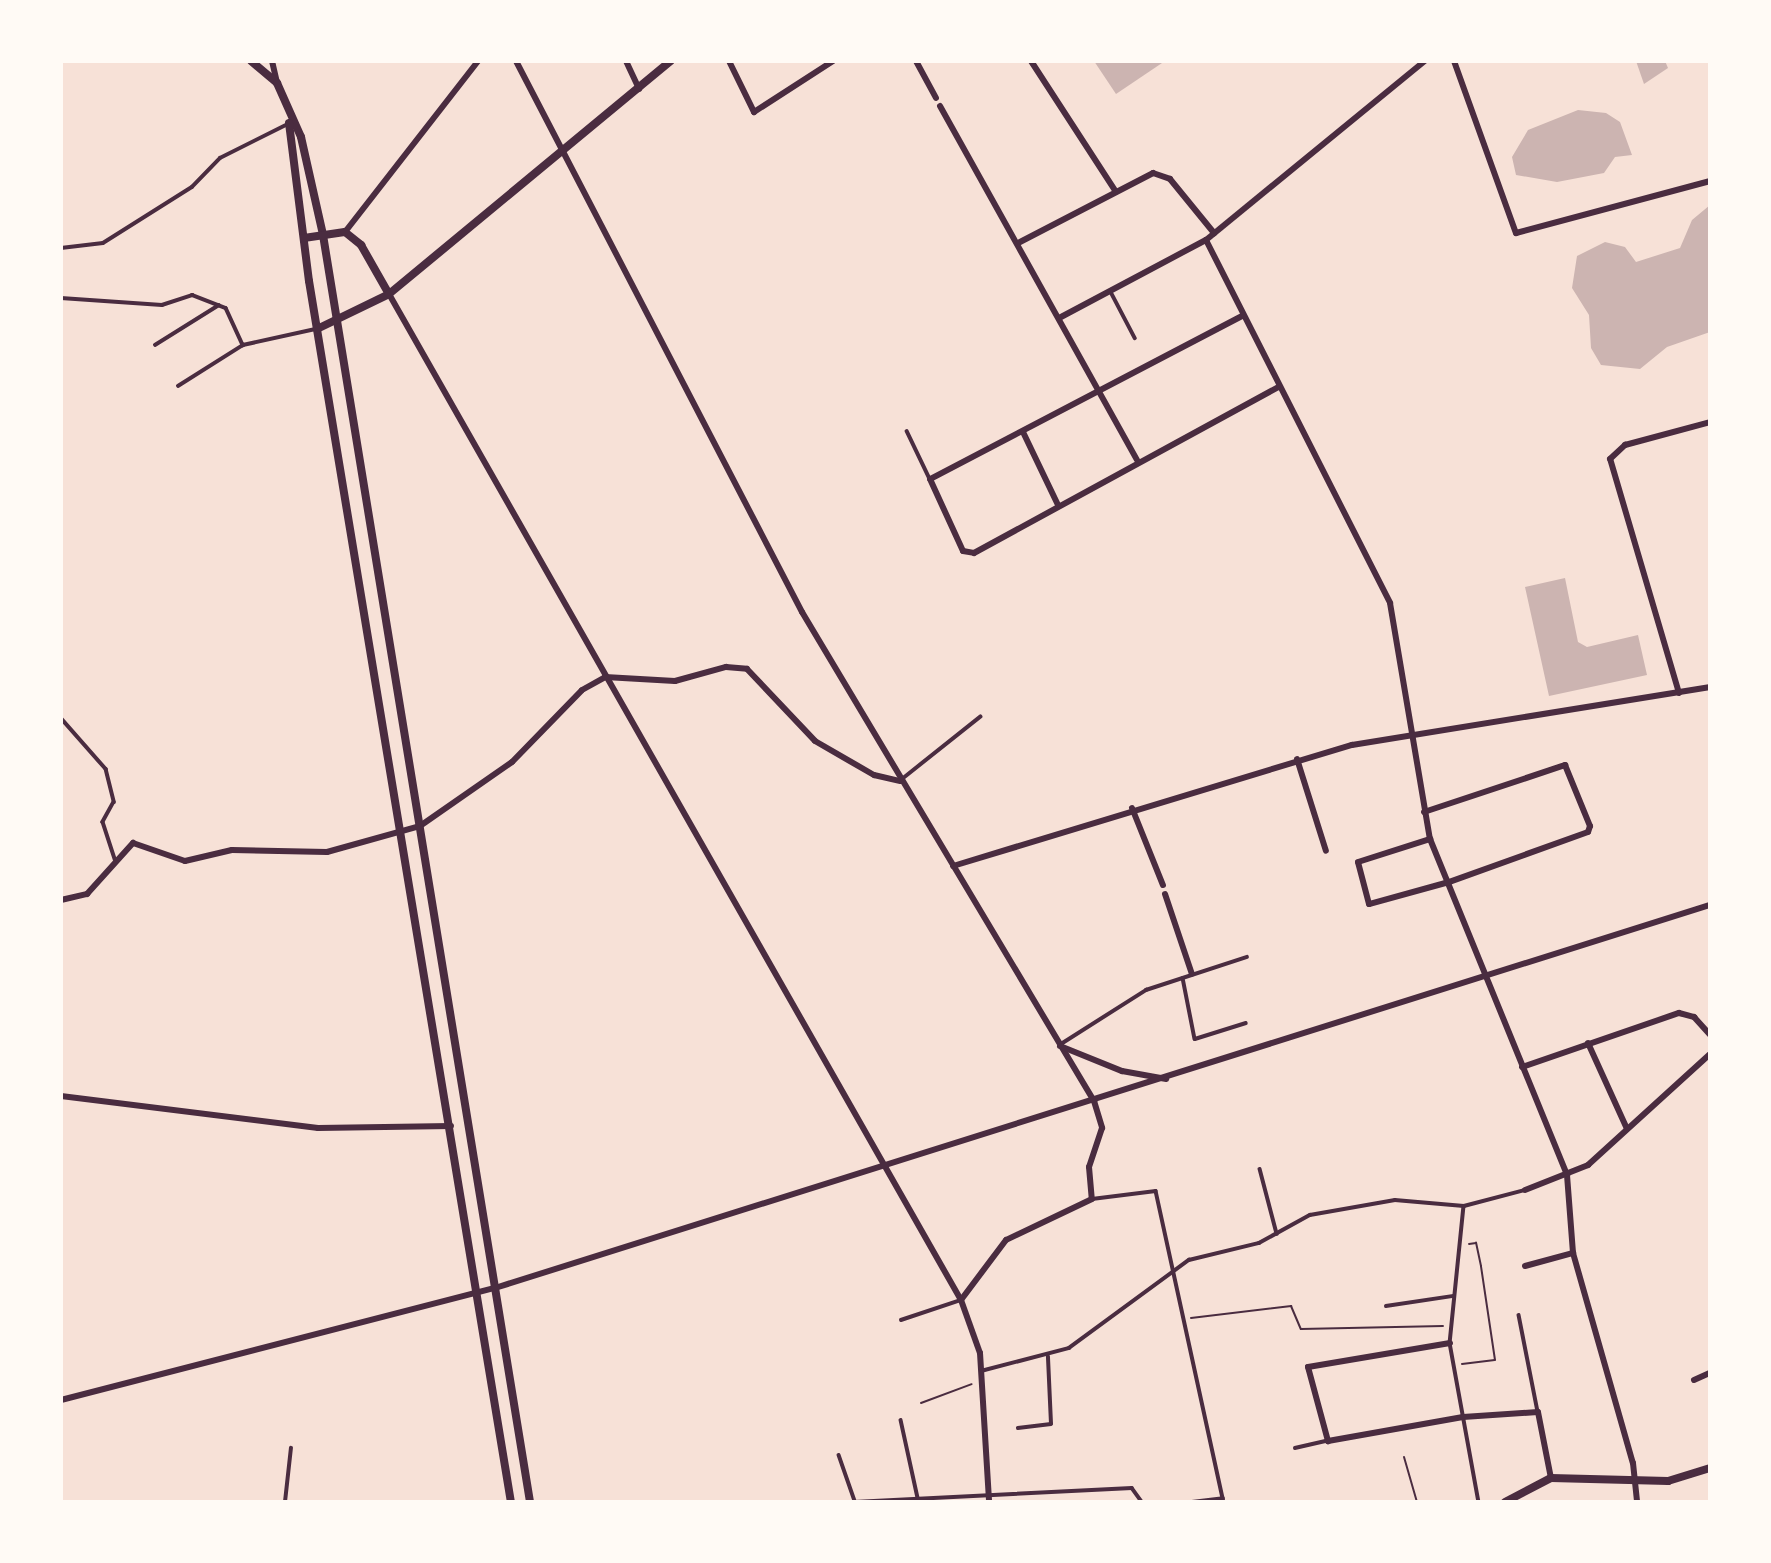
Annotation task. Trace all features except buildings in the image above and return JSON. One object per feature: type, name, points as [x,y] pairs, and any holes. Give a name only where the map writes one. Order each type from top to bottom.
[{"type":"street","points":[[251,61],[277,83]]},
{"type":"street","points":[[272,61],[289,123],[317,329],[451,1126],[475,1293],[511,1502]]},
{"type":"street","points":[[304,238],[345,232],[478,61]]},
{"type":"street","points":[[516,61],[802,612],[900,781],[1094,1101],[1102,1128],[1089,1167],[1092,1199],[1006,1240],[961,1300]]},
{"type":"street","points":[[626,61],[639,89]]},
{"type":"street","points":[[317,329],[336,323],[389,294],[671,61]]},
{"type":"street","points":[[729,61],[754,113],[833,61]]},
{"type":"street","points":[[916,61],[936,98]]},
{"type":"street","points":[[1031,61],[1116,192]]},
{"type":"street","points":[[1061,317],[1206,240],[1425,61]]},
{"type":"street","points":[[1454,61],[1516,233],[1710,181]]},
{"type":"street","points":[[940,106],[1020,242],[1137,460]]},
{"type":"street","points":[[289,123],[301,137],[323,235],[530,1502]]},
{"type":"street","points":[[1020,242],[1145,175],[1166,175],[1214,233]]},
{"type":"street","points":[[345,232],[361,245],[961,1300],[981,1371],[989,1499]]},
{"type":"street","points":[[1206,240],[1242,316],[1390,603],[1430,839],[1450,882],[1567,1175],[1573,1253],[1635,1482],[1637,1502]]},
{"type":"street","points":[[1242,316],[930,479],[962,551],[974,554],[1137,460],[1278,387]]},
{"type":"street","points":[[1679,692],[1610,458],[1625,445],[1710,422]]},
{"type":"street","points":[[1023,432],[1058,505]]},
{"type":"street","points":[[61,900],[87,894],[115,859],[133,843],[185,861],[232,850],[327,852],[420,826],[512,762],[582,690],[605,677],[675,681],[726,667],[747,669],[815,741],[874,775],[900,781]]},
{"type":"street","points":[[953,866],[1132,808],[1297,759],[1413,736],[1710,687]]},
{"type":"street","points":[[1297,759],[1326,851]]},
{"type":"street","points":[[1424,811],[1565,765],[1590,826],[1588,832],[1450,882],[1369,904],[1358,862],[1430,839]]},
{"type":"street","points":[[1132,808],[1163,885]]},
{"type":"street","points":[[1166,894],[1192,974]]},
{"type":"street","points":[[61,1400],[495,1288],[1168,1079],[1710,905]]},
{"type":"street","points":[[1522,1067],[1679,1013],[1694,1017],[1710,1035]]},
{"type":"street","points":[[1588,1043],[1627,1129]]},
{"type":"street","points":[[1059,1045],[1122,1071],[1168,1079]]},
{"type":"street","points":[[1525,1190],[1567,1175],[1627,1129],[1710,1054]]},
{"type":"street","points":[[61,1096],[318,1128],[451,1126]]},
{"type":"street","points":[[1525,1266],[1573,1253]]},
{"type":"street","points":[[1450,1343],[1308,1367],[1328,1440],[1463,1417],[1538,1412],[1551,1478]]},
{"type":"street","points":[[1694,1380],[1710,1373]]},
{"type":"street","points":[[1505,1502],[1551,1478],[1668,1482],[1710,1468]]},
{"type":"lane","points":[[61,248],[103,243],[192,187],[220,158],[289,123]]},
{"type":"lane","points":[[1111,292],[1135,338]]},
{"type":"lane","points":[[61,298],[162,304],[192,295],[219,304],[243,345]]},
{"type":"lane","points":[[155,345],[219,304]]},
{"type":"lane","points":[[178,386],[243,345],[317,329]]},
{"type":"lane","points":[[907,431],[930,479]]},
{"type":"lane","points":[[900,781],[980,717]]},
{"type":"lane","points":[[61,718],[106,769],[114,802],[103,822],[115,859]]},
{"type":"lane","points":[[1059,1045],[1146,990],[1247,957]]},
{"type":"lane","points":[[1184,978],[1195,1039],[1246,1023]]},
{"type":"lane","points":[[1260,1169],[1277,1234]]},
{"type":"lane","points":[[981,1371],[1048,1357],[1098,1329],[1173,1269],[1277,1234],[1310,1215],[1395,1200],[1464,1206],[1525,1190]]},
{"type":"lane","points":[[1092,1199],[1156,1191],[1224,1500],[1192,1502]]},
{"type":"lane","points":[[1464,1206],[1450,1343],[1479,1502]]},
{"type":"lane","points":[[1386,1307],[1453,1296]]},
{"type":"lane","points":[[901,1320],[961,1300]]},
{"type":"lane","points":[[1519,1315],[1538,1412]]},
{"type":"lane","points":[[1018,1428],[1051,1424],[1048,1357]]},
{"type":"lane","points":[[901,1420],[918,1498]]},
{"type":"lane","points":[[1295,1448],[1328,1440]]},
{"type":"lane","points":[[285,1502],[290,1448]]},
{"type":"lane","points":[[839,1455],[855,1502],[918,1498],[989,1499],[1132,1488],[1142,1502]]},
{"type":"path","points":[[1454,1365],[1495,1360],[1476,1243],[1459,1245]]},
{"type":"path","points":[[1186,1318],[1291,1306],[1301,1329],[1450,1326]]},
{"type":"path","points":[[921,1402],[982,1382]]},
{"type":"path","points":[[1404,1457],[1417,1502]]}]
